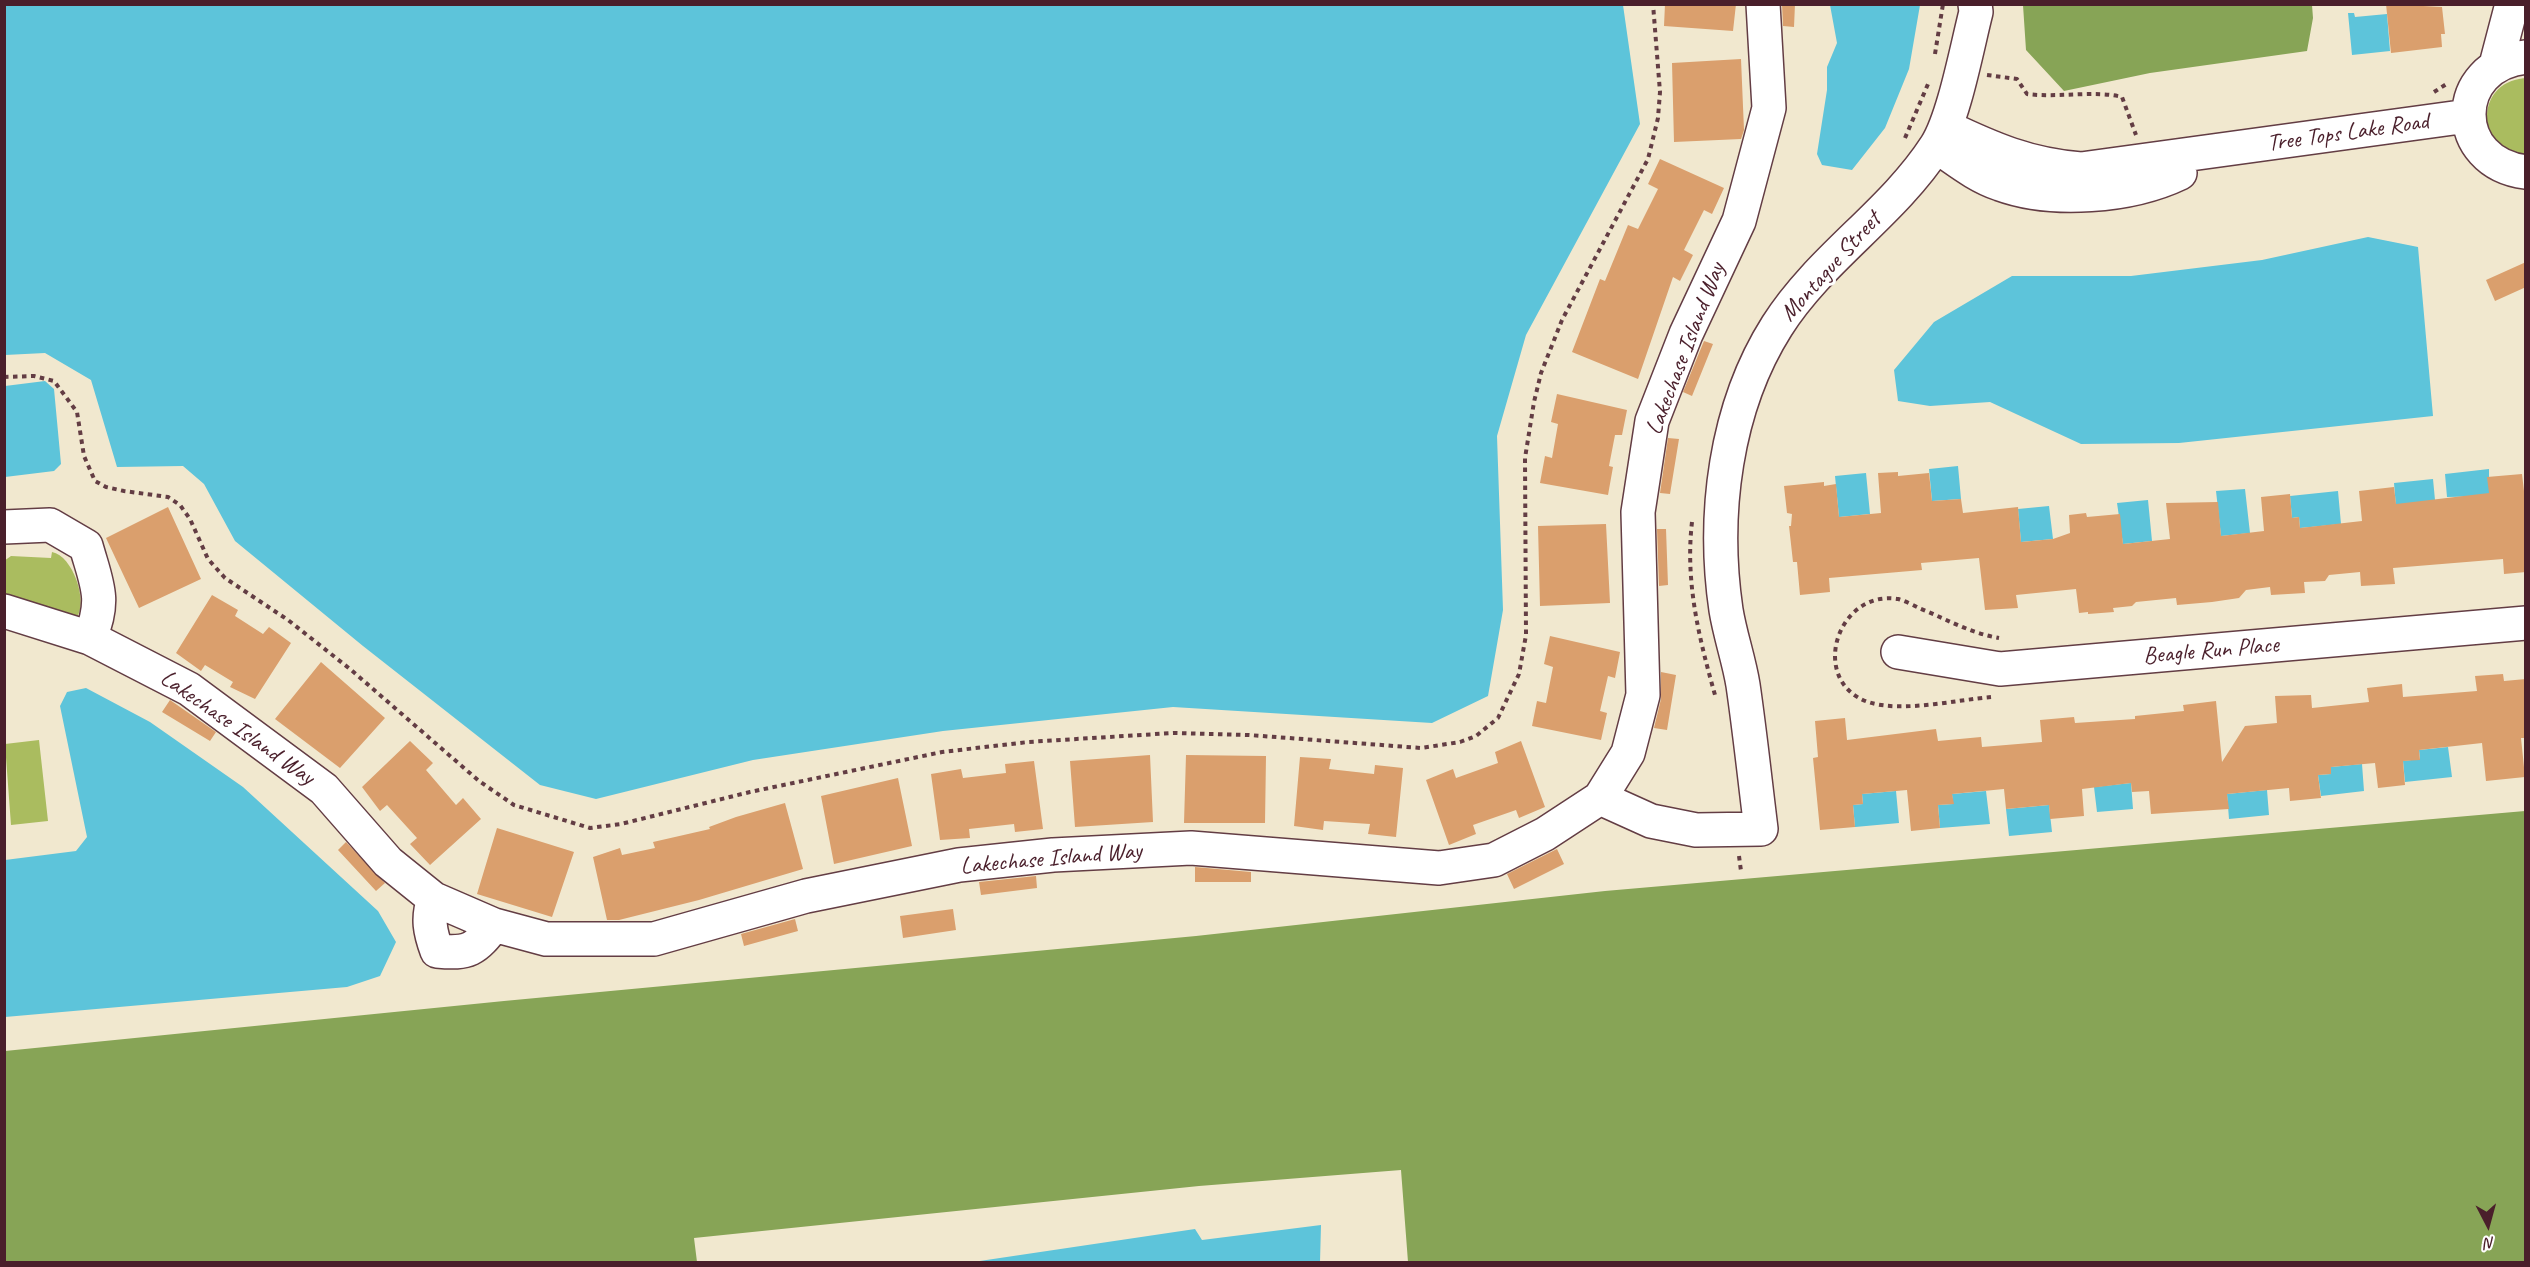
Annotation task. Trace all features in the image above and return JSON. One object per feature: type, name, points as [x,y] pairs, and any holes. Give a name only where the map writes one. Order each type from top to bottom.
[{"type":"street","name":"Lakechase Island Way","points":[[4,611],[90,638],[189,689],[324,789],[388,862],[434,899],[494,925],[546,939],[654,939],[806,896],[959,865],[1053,855],[1191,848],[1439,868],[1494,860],[1545,834],[1600,798],[1628,753],[1643,695],[1638,512],[1652,421],[1686,334],[1740,221],[1769,108],[1763,4]]},
{"type":"street","name":"Montague Street","points":[[1749,830],[1743,684],[1726,610],[1719,532],[1731,436],[1751,379],[1777,326],[1815,279],[1900,192],[1941,136],[1946,72],[1976,12],[1975,4]]},
{"type":"street","points":[[2513,4],[2526,26]]},
{"type":"street","points":[[2513,4],[2511,61],[2484,75],[2475,87],[2468,116],[2471,134],[2480,150],[2493,163],[2510,170],[2526,172]]},
{"type":"street","name":"Tree Tops Lake Road","points":[[1941,136],[1978,175],[2025,176],[2066,195],[2094,194],[2138,161],[2170,178],[2228,150],[2468,116]]},
{"type":"street","points":[[4,527],[50,525],[86,546],[99,591],[100,614],[90,638]]},
{"type":"street","name":"Beagle Run Place","points":[[1898,652],[2000,669],[2526,623]]},
{"type":"street","points":[[1600,798],[1652,821],[1696,830],[1749,830]]},
{"type":"street","points":[[434,899],[429,912],[430,932],[437,951],[459,953],[478,946],[494,925]]},
{"type":"path","points":[[4,377],[34,376],[54,381],[77,412],[84,456],[95,481],[106,487],[168,497],[180,505],[190,519],[208,559],[225,579],[288,620],[343,664],[479,782],[514,805],[590,828],[631,822],[750,792],[942,752],[1028,742],[1130,734],[1183,734],[1249,735],[1420,748],[1460,742],[1476,736],[1498,717],[1519,674],[1527,615],[1525,458],[1534,402],[1541,373],[1562,320],[1648,159],[1658,118],[1660,92],[1653,4]]},
{"type":"path","points":[[1943,4],[1934,63],[1946,72],[2017,79],[2027,94],[2050,97],[2110,94],[2122,97],[2138,161]]},
{"type":"path","points":[[1904,140],[1946,72]]},
{"type":"path","points":[[2431,94],[2454,75]]},
{"type":"path","points":[[1692,517],[1689,548],[1694,613],[1716,702]]},
{"type":"path","points":[[1741,871],[1749,830]]},
{"type":"green space","points":[[2023,5],[2312,5],[2313,18],[2307,51],[2150,73],[2064,91],[2026,50]]},
{"type":"green space","points":[[2525,78],[2525,154],[2510,153],[2498,145],[2490,134],[2487,120],[2489,106],[2495,93],[2507,83]]},
{"type":"green space","points":[[52,552],[60,555],[72,570],[79,590],[80,610],[77,617],[71,619],[5,595],[4,561],[11,556],[51,558]]},
{"type":"green space","points":[[39,740],[48,821],[11,825],[5,744]]},
{"type":"green space","points":[[2525,811],[2525,1262],[1408,1262],[1401,1170],[1199,1186],[694,1238],[697,1262],[5,1262],[5,1051],[504,1001],[1196,936],[1605,891]]},
{"type":"water","points":[[4,5],[1623,5],[1640,124],[1526,335],[1497,436],[1503,610],[1488,696],[1432,723],[1173,707],[943,731],[753,760],[596,799],[540,785],[363,646],[235,541],[204,484],[183,466],[117,467],[91,380],[45,353],[5,355]]},
{"type":"water","points":[[1830,5],[1920,5],[1909,69],[1885,128],[1852,170],[1822,165],[1817,154],[1827,90],[1827,67],[1837,43]]},
{"type":"water","points":[[2348,13],[2354,13],[2355,17],[2387,14],[2390,51],[2352,55]]},
{"type":"water","points":[[2368,237],[2418,247],[2433,416],[2179,443],[2081,444],[1990,402],[1930,406],[1898,401],[1894,370],[1934,322],[2012,276],[2131,276],[2262,260]]},
{"type":"water","points":[[45,381],[54,389],[61,464],[54,471],[5,477],[5,386]]},
{"type":"water","points":[[1958,466],[1961,499],[1932,501],[1929,469]]},
{"type":"water","points":[[2489,469],[2489,496],[2447,497],[2445,474]]},
{"type":"water","points":[[1866,473],[1870,514],[1839,517],[1835,476]]},
{"type":"water","points":[[2433,479],[2435,500],[2396,507],[2394,483]]},
{"type":"water","points":[[2245,489],[2250,533],[2221,536],[2216,491]]},
{"type":"water","points":[[2338,491],[2341,524],[2300,528],[2299,517],[2292,518],[2290,496]]},
{"type":"water","points":[[2148,500],[2152,541],[2123,544],[2117,503]]},
{"type":"water","points":[[2049,506],[2053,539],[2021,542],[2018,509]]},
{"type":"water","points":[[86,688],[150,722],[243,787],[378,911],[396,942],[380,976],[347,987],[5,1017],[5,860],[76,851],[87,837],[60,706],[67,692]]},
{"type":"water","points":[[2448,747],[2452,777],[2405,782],[2403,761],[2420,759],[2419,750]]},
{"type":"water","points":[[2362,764],[2364,791],[2321,796],[2318,775],[2331,774],[2331,767]]},
{"type":"water","points":[[2131,783],[2133,809],[2097,812],[2094,787]]},
{"type":"water","points":[[2267,790],[2269,815],[2229,819],[2227,794]]},
{"type":"water","points":[[1896,791],[1899,823],[1855,827],[1853,805],[1863,804],[1862,794]]},
{"type":"water","points":[[1986,791],[1990,824],[1940,828],[1938,805],[1953,804],[1952,794]]},
{"type":"water","points":[[2049,805],[2052,832],[2009,836],[2006,809]]},
{"type":"water","points":[[1321,1225],[1320,1262],[973,1262],[1195,1229],[1202,1240]]},
{"type":"building","points":[[1665,4],[1736,4],[1733,31],[1664,26]]},
{"type":"building","points":[[1782,4],[1795,4],[1794,27],[1783,26]]},
{"type":"building","points":[[2386,4],[2442,7],[2445,34],[2441,34],[2442,47],[2391,53]]},
{"type":"building","points":[[1741,59],[1744,130],[1741,139],[1674,142],[1672,63]]},
{"type":"building","points":[[1660,159],[1724,188],[1712,214],[1704,210],[1684,250],[1693,255],[1680,281],[1673,277],[1638,379],[1572,352],[1600,279],[1605,281],[1628,225],[1638,229],[1658,189],[1648,184]]},
{"type":"building","points":[[2526,262],[2526,287],[2495,301],[2486,280]]},
{"type":"building","points":[[1704,341],[1713,344],[1692,396],[1683,392]]},
{"type":"building","points":[[1557,394],[1627,410],[1622,435],[1615,435],[1609,466],[1613,467],[1608,495],[1540,483],[1545,456],[1552,458],[1558,424],[1551,422]]},
{"type":"building","points":[[1668,438],[1679,439],[1670,494],[1660,493]]},
{"type":"building","points":[[1898,472],[1898,476],[1929,473],[1932,501],[1961,499],[1963,513],[2018,507],[2021,542],[2053,539],[2070,533],[2069,515],[2086,513],[2087,517],[2120,514],[2123,544],[2170,539],[2166,503],[2218,502],[2221,536],[2264,531],[2261,497],[2290,494],[2292,518],[2299,517],[2300,528],[2362,521],[2359,491],[2394,487],[2396,504],[2489,493],[2487,477],[2522,474],[2526,508],[2526,572],[2504,574],[2503,559],[2393,568],[2395,584],[2361,586],[2360,572],[2329,575],[2325,581],[2304,582],[2305,593],[2271,595],[2270,587],[2246,590],[2239,598],[2177,605],[2176,598],[2136,602],[2132,606],[2113,608],[2114,612],[2088,614],[2088,612],[2079,613],[2076,589],[2016,595],[2018,608],[1985,610],[1979,558],[1921,563],[1922,570],[1829,578],[1830,592],[1800,595],[1797,562],[1793,562],[1789,526],[1791,526],[1792,514],[1787,513],[1784,486],[1824,482],[1824,486],[1836,484],[1839,517],[1881,513],[1878,473]]},
{"type":"building","points":[[168,507],[201,579],[139,608],[106,538]]},
{"type":"building","points":[[1606,524],[1610,603],[1540,606],[1538,526]]},
{"type":"building","points":[[1657,529],[1666,529],[1668,585],[1659,586]]},
{"type":"building","points":[[212,595],[238,610],[235,616],[263,634],[269,627],[291,643],[255,699],[230,687],[233,682],[205,665],[201,671],[176,653]]},
{"type":"building","points":[[1550,636],[1620,652],[1615,678],[1608,676],[1600,711],[1607,713],[1601,740],[1532,726],[1537,701],[1546,703],[1553,667],[1544,664]]},
{"type":"building","points":[[321,662],[385,718],[340,768],[275,719]]},
{"type":"building","points":[[1661,672],[1676,675],[1667,730],[1654,728],[1661,699]]},
{"type":"building","points":[[2503,674],[2504,681],[2526,679],[2526,738],[2521,738],[2525,777],[2486,781],[2482,743],[2419,750],[2420,760],[2403,761],[2405,785],[2378,788],[2375,763],[2331,767],[2331,774],[2318,775],[2321,798],[2290,801],[2289,788],[2227,794],[2229,809],[2151,814],[2149,791],[2132,792],[2131,783],[2082,789],[2084,816],[2050,819],[2049,805],[2006,809],[2004,789],[1952,794],[1954,804],[1938,805],[1940,828],[1911,831],[1907,790],[1862,794],[1863,804],[1853,805],[1855,827],[1820,830],[1813,758],[1818,757],[1815,721],[1845,718],[1847,740],[1936,729],[1938,741],[1981,737],[1982,747],[2042,742],[2040,720],[2074,717],[2075,723],[2135,719],[2135,716],[2184,711],[2183,705],[2216,701],[2222,762],[2245,726],[2277,723],[2275,696],[2311,695],[2312,708],[2369,702],[2367,688],[2402,684],[2403,697],[2477,691],[2475,676]]},
{"type":"building","points":[[170,700],[216,732],[210,741],[162,712]]},
{"type":"building","points":[[410,741],[433,763],[426,770],[456,805],[463,798],[481,819],[430,865],[410,844],[417,838],[387,805],[380,811],[362,787]]},
{"type":"building","points":[[1521,741],[1545,807],[1519,818],[1516,810],[1473,825],[1476,834],[1449,845],[1426,780],[1453,769],[1456,778],[1498,763],[1495,752]]},
{"type":"building","points":[[1150,755],[1153,822],[1075,827],[1070,761]]},
{"type":"building","points":[[1186,755],[1266,756],[1265,823],[1184,823]]},
{"type":"building","points":[[1300,757],[1331,759],[1329,769],[1374,774],[1375,765],[1403,768],[1396,837],[1368,834],[1370,824],[1324,821],[1323,830],[1294,826]]},
{"type":"building","points":[[1034,761],[1043,829],[1015,832],[1014,824],[969,829],[970,838],[940,840],[931,774],[961,769],[963,778],[1006,773],[1005,764]]},
{"type":"building","points":[[898,778],[912,846],[834,864],[821,796]]},
{"type":"building","points":[[785,803],[803,869],[699,900],[619,920],[607,920],[593,857],[620,848],[622,855],[655,848],[653,842],[710,829],[709,827],[736,817]]},
{"type":"building","points":[[497,828],[574,852],[552,917],[477,894]]},
{"type":"building","points":[[346,842],[385,883],[376,891],[338,850]]},
{"type":"building","points":[[1557,849],[1564,864],[1514,889],[1507,874]]},
{"type":"building","points":[[1195,867],[1251,872],[1251,882],[1195,882]]},
{"type":"building","points":[[1036,876],[1037,888],[981,895],[979,882]]},
{"type":"building","points":[[953,909],[956,930],[903,938],[900,916]]},
{"type":"building","points":[[795,919],[798,931],[744,946],[741,934]]}]
